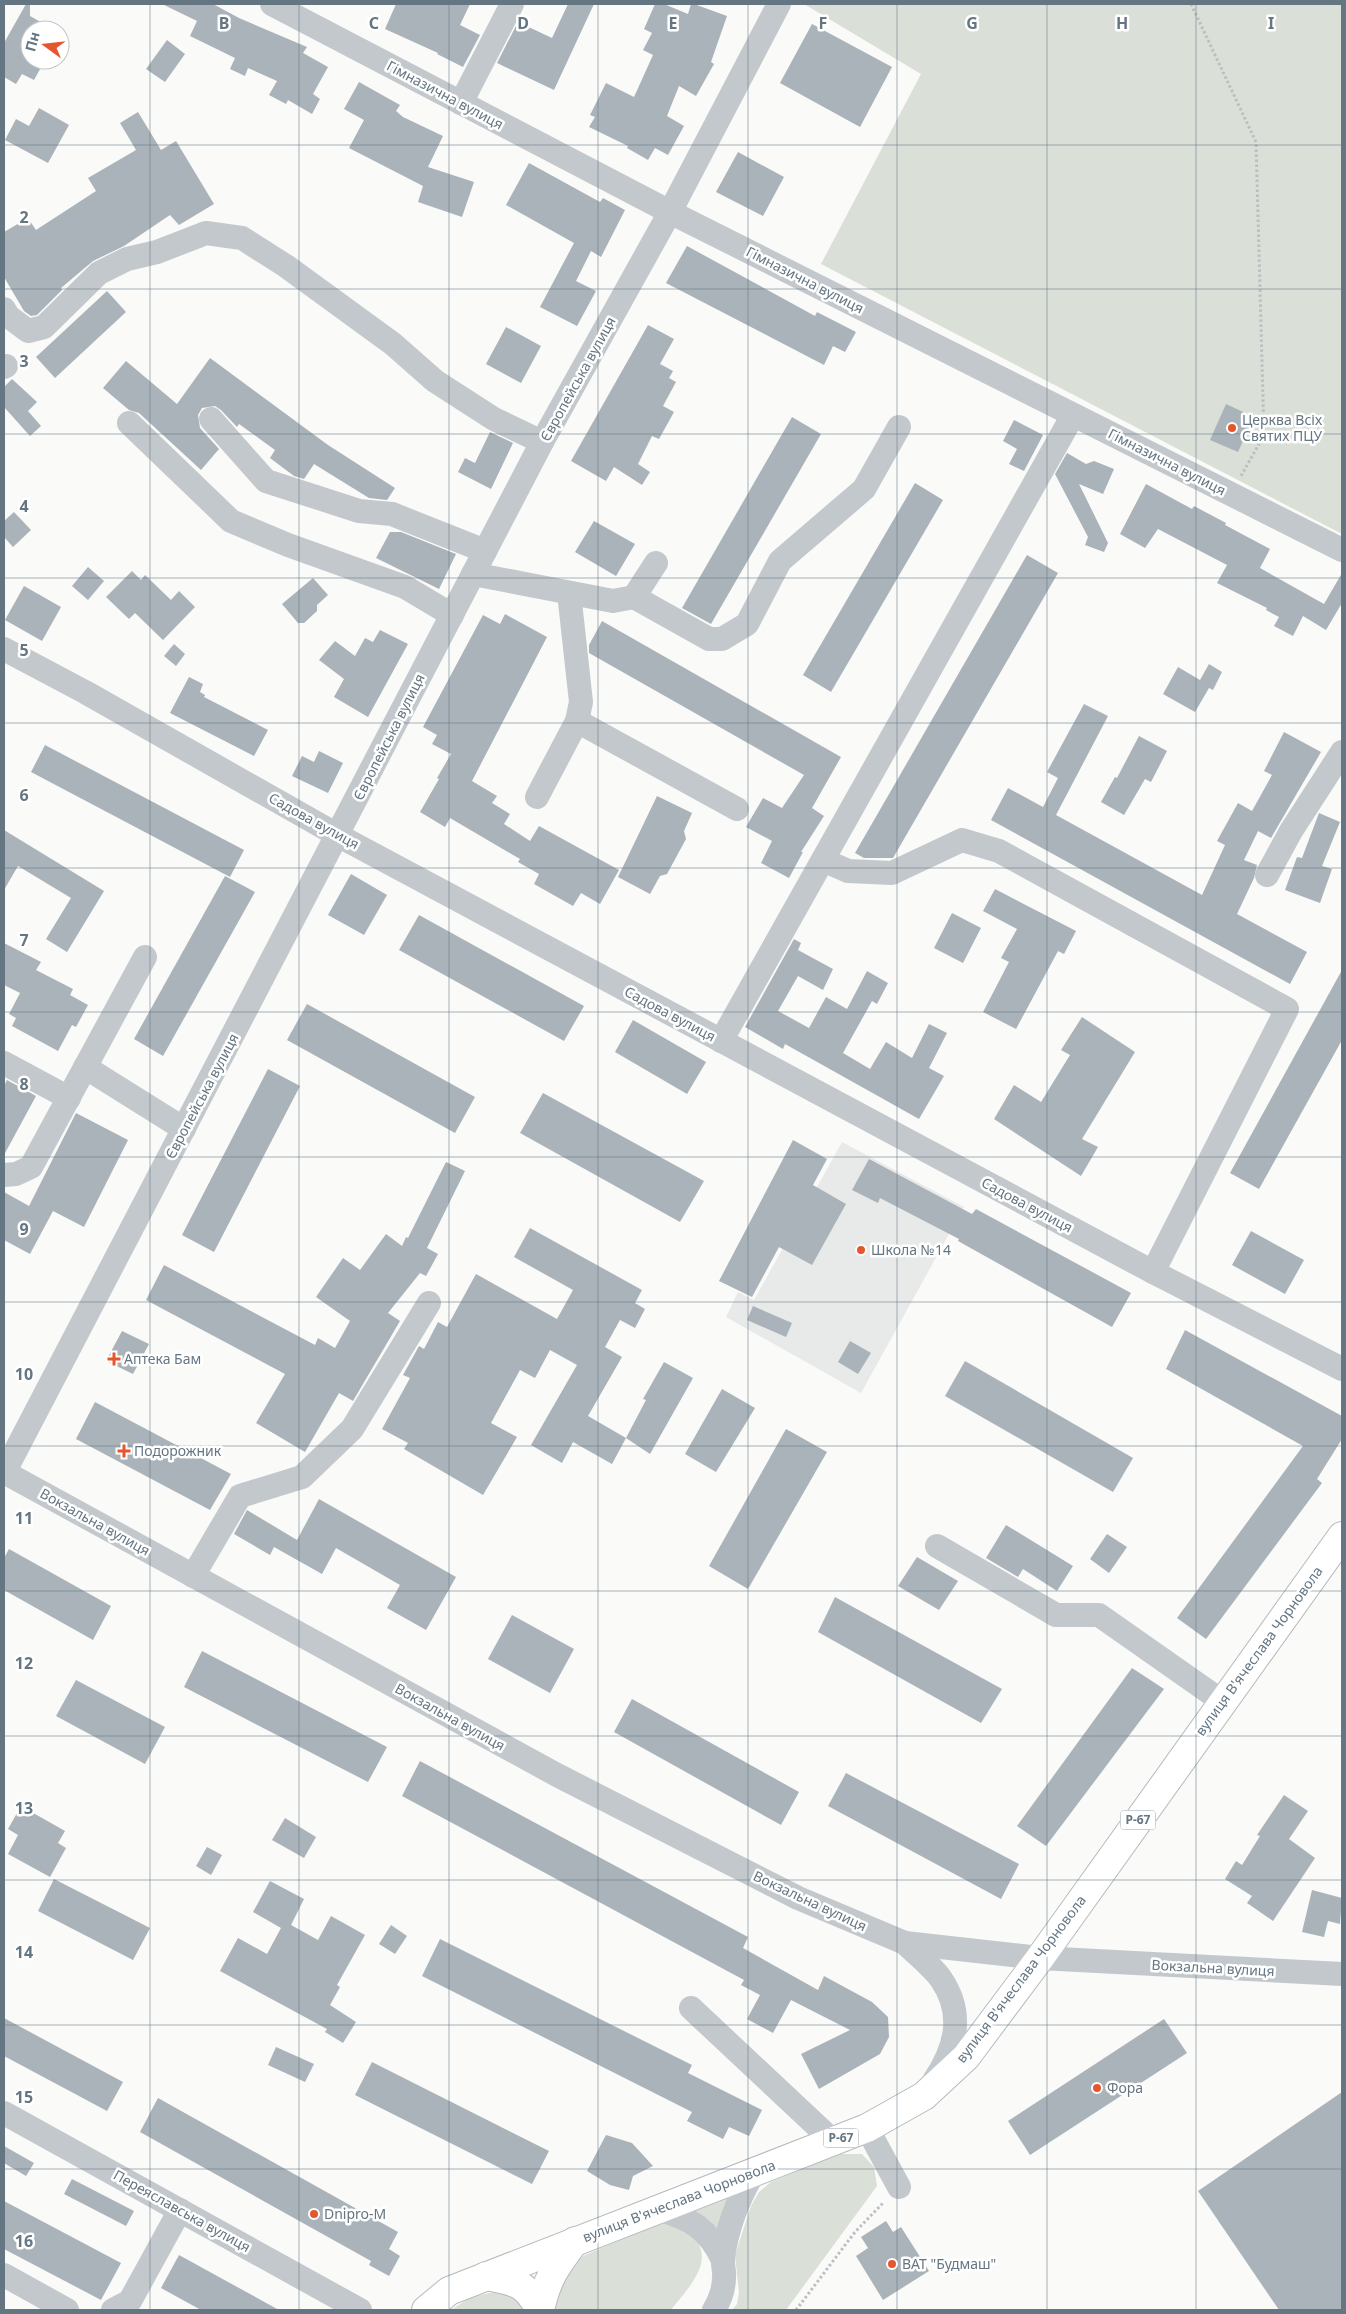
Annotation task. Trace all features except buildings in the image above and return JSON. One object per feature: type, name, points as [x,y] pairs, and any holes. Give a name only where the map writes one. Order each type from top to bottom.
[{"type":"main road","name":"вулиця В'ячеслава Чорновола","points":[[426,2310],[449,2291],[867,2128],[924,2096],[966,2057],[1040,1958],[1342,1536]]},
{"type":"main road","points":[[540,2310],[545,2286],[554,2268],[575,2241]]},
{"type":"main road","points":[[486,2276],[516,2283],[529,2291],[540,2310]]},
{"type":"street","name":"Гімназична вулиця","points":[[272,4],[670,212],[1342,550]]},
{"type":"street","points":[[462,103],[512,4]]},
{"type":"street","name":"Європейська вулиця","points":[[4,1472],[338,836],[542,442],[670,212],[780,4]]},
{"type":"street","points":[[4,309],[8,316],[28,331],[44,327],[99,273],[126,258],[156,252],[206,233],[242,238],[286,266],[393,344],[435,381],[494,419],[542,442]]},
{"type":"street","points":[[721,1042],[1073,415]]},
{"type":"street","points":[[211,419],[266,481],[360,511],[392,514],[485,551]]},
{"type":"street","points":[[129,423],[231,521],[288,545],[405,588],[452,615]]},
{"type":"street","points":[[473,574],[612,601],[634,597],[709,639],[722,639],[747,624],[780,561],[864,489],[899,427]]},
{"type":"street","points":[[634,597],[656,563]]},
{"type":"street","points":[[537,797],[578,720],[580,702],[569,593]]},
{"type":"street","name":"Садова вулиця","points":[[4,649],[85,692],[338,836],[1153,1272],[1342,1369]]},
{"type":"street","points":[[578,720],[737,809]]},
{"type":"street","points":[[1267,875],[1291,831],[1342,753]]},
{"type":"street","points":[[823,860],[848,871],[892,874],[962,840],[999,851],[1287,1009],[1153,1272]]},
{"type":"street","points":[[4,1175],[16,1174],[31,1167],[145,957]]},
{"type":"street","points":[[4,1063],[69,1098]]},
{"type":"street","points":[[85,1067],[184,1129]]},
{"type":"street","points":[[193,1576],[240,1496],[302,1477],[352,1429],[430,1303]]},
{"type":"street","name":"Вокзальна вулиця","points":[[4,1472],[557,1776],[798,1898],[904,1944],[1040,1958],[1342,1974]]},
{"type":"street","points":[[937,1546],[1056,1615],[1099,1615],[1223,1702]]},
{"type":"street","name":"Вокзальна вулиця","points":[[904,1944],[941,1978],[954,2004],[955,2034],[948,2059],[924,2096]]},
{"type":"street","points":[[691,2008],[833,2141]]},
{"type":"street","name":"Переяславська вулиця","points":[[4,2113],[360,2310]]},
{"type":"street","points":[[867,2128],[899,2187]]},
{"type":"street","points":[[723,2260],[733,2214],[740,2195],[754,2172]]},
{"type":"street","points":[[658,2209],[691,2221],[708,2234],[716,2244],[723,2260],[725,2277],[720,2300],[714,2310]]},
{"type":"street","points":[[113,2310],[130,2301],[180,2210]]},
{"type":"street","points":[[4,2275],[67,2310]]},
{"type":"path","points":[[1191,4],[1256,142],[1264,435],[1231,494]]},
{"type":"path","points":[[796,2310],[855,2232],[899,2187]]},
{"type":"shaded area","points":[[804,4],[1342,4],[1342,534],[821,264],[921,74]]},
{"type":"shaded area","name":"Школа №14","points":[[842,1142],[964,1207],[861,1393],[726,1317],[738,1292],[754,1300]]},
{"type":"shaded area","points":[[839,2154],[862,2154],[874,2167],[877,2186],[786,2310],[732,2310],[737,2304],[739,2293],[735,2255],[751,2206],[759,2192],[771,2182]]},
{"type":"shaded area","points":[[735,2190],[720,2234],[686,2209]]},
{"type":"shaded area","points":[[663,2221],[678,2224],[683,2228],[698,2243],[702,2253],[698,2273],[671,2310],[551,2310],[567,2269],[583,2256]]},
{"type":"shaded area","points":[[494,2292],[505,2292],[518,2297],[523,2310],[451,2310],[471,2297]]},
{"type":"place","name":"Церква Всіх Святих ПЦУ","points":[[1232,428]]},
{"type":"place","name":"Школа №14","points":[[861,1250]]},
{"type":"place","name":"Аптека Бам","points":[[114,1359]]},
{"type":"place","name":"Подорожник","points":[[124,1451]]},
{"type":"place","name":"Фора","points":[[1097,2088]]},
{"type":"place","name":"Dnipro-M","points":[[314,2214]]},
{"type":"place","name":"ВАТ \"Будмаш\"","points":[[892,2264]]}]
